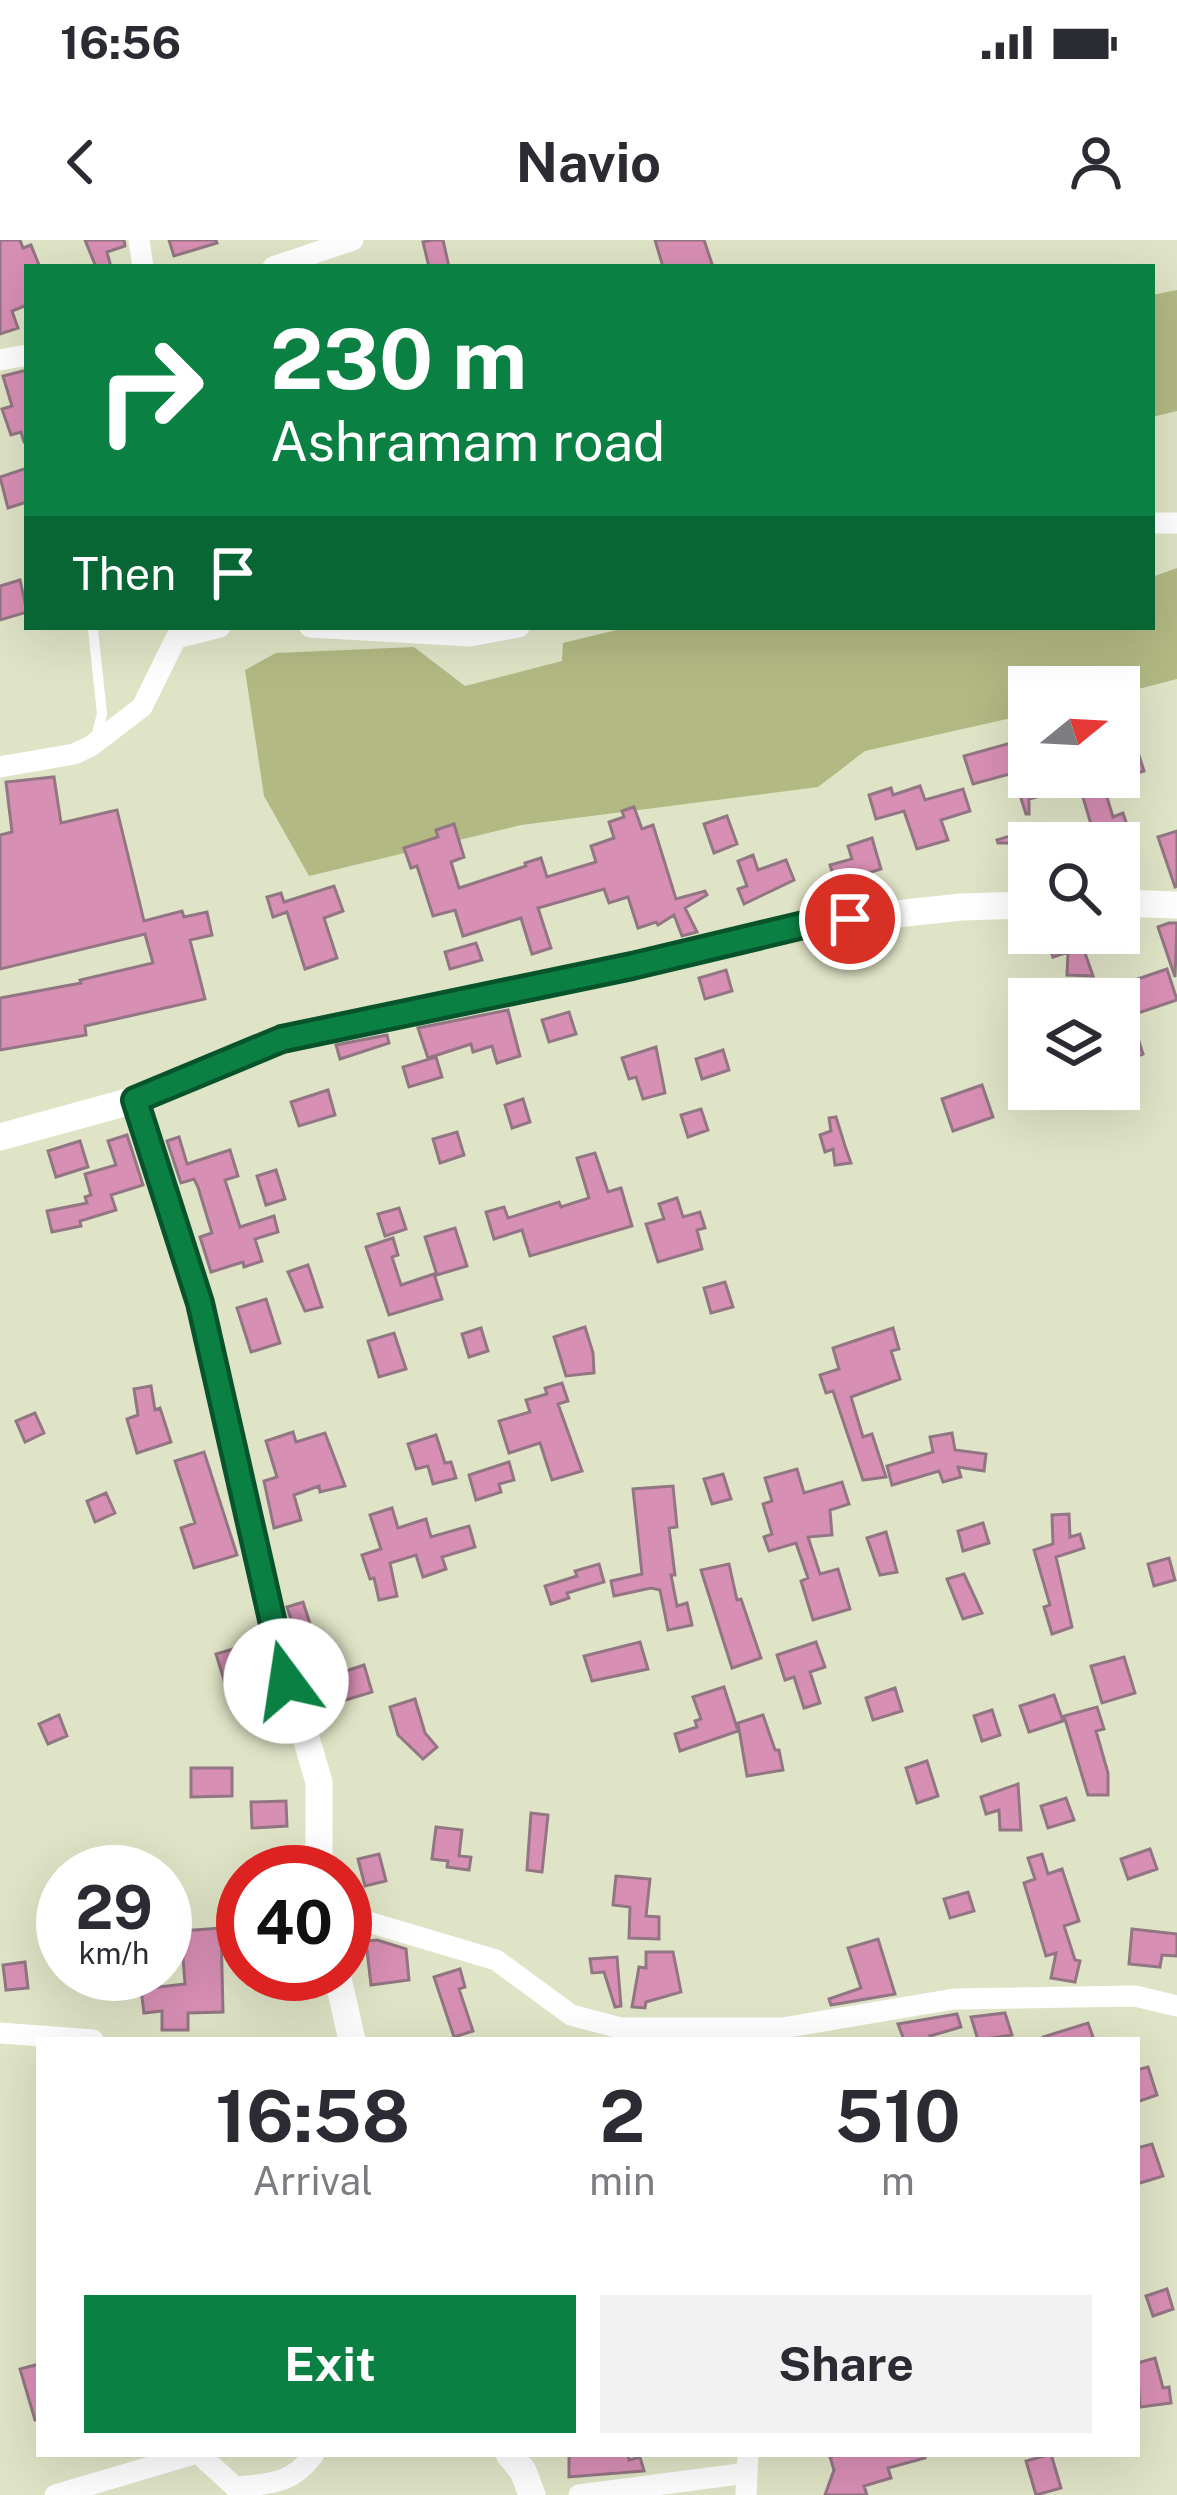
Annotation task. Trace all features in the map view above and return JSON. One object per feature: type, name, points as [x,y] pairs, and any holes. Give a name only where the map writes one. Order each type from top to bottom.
[{"type":"main road","points":[[1140,904],[1177,905]]},
{"type":"main road","points":[[0,1137],[135,1100],[282,1039],[812,923],[1008,906]]},
{"type":"main road","points":[[135,1100],[200,1303],[267,1606],[319,1782],[319,1845]]},
{"type":"main road","points":[[343,2001],[351,2037]]},
{"type":"main road","points":[[512,2457],[523,2470],[532,2495]]},
{"type":"street","points":[[282,264],[353,240]]},
{"type":"street","points":[[0,767],[74,754],[92,746],[142,707],[176,638],[208,630]]},
{"type":"street","points":[[345,630],[470,636],[503,630]]},
{"type":"street","points":[[372,1923],[496,1960],[572,2015],[620,2028],[824,2030],[954,1999],[1117,1995],[1177,2006]]},
{"type":"street","points":[[0,2033],[53,2037]]},
{"type":"street","points":[[55,2495],[187,2457]]},
{"type":"street","points":[[200,2457],[235,2487],[278,2483],[302,2471],[312,2457]]},
{"type":"street","points":[[580,2495],[747,2474]]},
{"type":"lane","points":[[92,746],[100,734],[102,714],[93,630]]},
{"type":"green space","points":[[1177,290],[1177,411],[1155,416],[1155,294]]},
{"type":"green space","points":[[1177,568],[1177,679],[1140,689],[1140,666],[1008,666],[1008,719],[865,751],[818,787],[521,825],[309,876],[264,796],[245,670],[276,653],[414,647],[465,686],[562,661],[563,643],[617,630],[1155,630],[1155,576]]},
{"type":"building","points":[[0,240],[20,240],[23,248],[31,245],[39,264],[24,264],[24,306],[12,311],[18,328],[0,334]]},
{"type":"building","points":[[85,240],[124,240],[125,246],[107,252],[110,264],[95,264]]},
{"type":"building","points":[[169,240],[216,240],[217,243],[174,256]]},
{"type":"building","points":[[443,240],[448,264],[428,264],[423,242]]},
{"type":"building","points":[[655,240],[704,240],[712,264],[662,264]]},
{"type":"building","points":[[24,371],[24,442],[21,432],[11,435],[2,409],[12,406],[3,376]]},
{"type":"building","points":[[24,469],[24,503],[8,508],[0,477]]},
{"type":"building","points":[[20,580],[24,613],[0,620],[0,586]]},
{"type":"building","points":[[1008,744],[1008,774],[973,784],[964,756]]},
{"type":"building","points":[[54,777],[61,823],[117,810],[144,921],[182,911],[184,917],[207,912],[212,935],[190,940],[205,999],[85,1026],[86,1035],[0,1050],[0,998],[153,963],[145,934],[0,969],[0,835],[12,832],[6,782]]},
{"type":"building","points":[[920,786],[925,800],[963,789],[970,811],[941,820],[948,840],[917,849],[904,811],[876,819],[869,795],[891,788],[893,795]]},
{"type":"building","points":[[1021,798],[1033,798],[1029,799],[1026,814]]},
{"type":"building","points":[[1083,798],[1107,798],[1113,817],[1123,813],[1126,822],[1090,822]]},
{"type":"building","points":[[634,807],[642,829],[653,825],[676,899],[705,891],[707,895],[685,908],[697,932],[682,936],[674,915],[658,925],[638,928],[628,897],[609,903],[604,889],[538,908],[551,948],[532,954],[521,918],[463,936],[455,910],[433,916],[417,866],[411,868],[404,848],[438,837],[436,830],[454,824],[464,857],[451,862],[459,888],[541,858],[547,877],[596,862],[591,846],[614,838],[609,822]]},
{"type":"building","points":[[727,816],[737,844],[714,853],[704,824]]},
{"type":"building","points":[[1177,831],[1177,886],[1175,887],[1158,837]]},
{"type":"building","points":[[872,838],[881,869],[836,883],[830,865],[852,859],[848,846]]},
{"type":"building","points":[[753,855],[758,870],[786,860],[794,880],[744,904],[738,889],[747,886],[738,861]]},
{"type":"building","points":[[334,886],[343,911],[324,918],[337,958],[305,969],[287,912],[273,917],[267,897],[281,893],[284,902]]},
{"type":"building","points":[[1177,923],[1175,977],[1158,927]]},
{"type":"building","points":[[476,943],[482,960],[450,969],[445,952]]},
{"type":"building","points":[[1068,954],[1085,954],[1093,976],[1067,975]]},
{"type":"building","points":[[1167,969],[1177,1000],[1140,1012],[1140,978]]},
{"type":"building","points":[[726,970],[732,991],[705,999],[699,978]]},
{"type":"building","points":[[508,1010],[520,1056],[497,1063],[492,1046],[473,1052],[471,1044],[428,1058],[418,1028]]},
{"type":"building","points":[[569,1012],[576,1034],[549,1042],[542,1020]]},
{"type":"building","points":[[387,1035],[389,1043],[340,1059],[336,1045]]},
{"type":"building","points":[[656,1047],[665,1093],[643,1099],[636,1077],[629,1079],[622,1058]]},
{"type":"building","points":[[723,1050],[729,1070],[702,1079],[696,1059]]},
{"type":"building","points":[[436,1057],[442,1077],[409,1087],[403,1067]]},
{"type":"building","points":[[982,1085],[993,1117],[953,1131],[942,1099]]},
{"type":"building","points":[[328,1090],[335,1115],[299,1126],[291,1102]]},
{"type":"building","points":[[523,1099],[530,1122],[512,1128],[505,1105]]},
{"type":"building","points":[[701,1109],[708,1130],[688,1137],[681,1115]]},
{"type":"building","points":[[836,1117],[851,1163],[835,1165],[833,1149],[825,1152],[820,1135],[831,1131],[829,1118]]},
{"type":"building","points":[[457,1132],[464,1155],[440,1163],[433,1139]]},
{"type":"building","points":[[127,1135],[143,1185],[111,1195],[116,1210],[80,1221],[81,1226],[52,1232],[47,1211],[87,1203],[85,1197],[91,1195],[85,1174],[116,1165],[108,1141]]},
{"type":"building","points":[[179,1137],[187,1164],[230,1150],[238,1176],[225,1180],[240,1227],[274,1216],[278,1232],[255,1239],[262,1261],[211,1272],[200,1237],[212,1233],[198,1187],[194,1179],[181,1183],[167,1141]]},
{"type":"building","points":[[80,1141],[88,1167],[56,1177],[48,1151]]},
{"type":"building","points":[[595,1153],[608,1192],[621,1188],[632,1226],[530,1256],[522,1230],[494,1239],[486,1212],[504,1207],[508,1218],[589,1198],[577,1158]]},
{"type":"building","points":[[276,1170],[285,1199],[266,1205],[257,1176]]},
{"type":"building","points":[[677,1198],[683,1217],[700,1212],[705,1228],[697,1230],[702,1249],[658,1262],[646,1224],[664,1219],[659,1204]]},
{"type":"building","points":[[399,1208],[406,1229],[385,1236],[378,1214]]},
{"type":"building","points":[[455,1228],[467,1266],[437,1275],[425,1237]]},
{"type":"building","points":[[393,1238],[398,1255],[392,1257],[401,1285],[434,1274],[442,1299],[389,1315],[366,1247]]},
{"type":"building","points":[[308,1265],[322,1307],[305,1311],[288,1272]]},
{"type":"building","points":[[725,1282],[733,1307],[711,1313],[704,1288]]},
{"type":"building","points":[[266,1299],[280,1343],[251,1352],[237,1308]]},
{"type":"building","points":[[585,1327],[594,1373],[566,1376],[554,1337]]},
{"type":"building","points":[[481,1328],[488,1351],[469,1357],[462,1334]]},
{"type":"building","points":[[893,1328],[899,1349],[891,1351],[900,1379],[851,1397],[863,1437],[872,1434],[886,1477],[863,1480],[833,1391],[826,1393],[820,1375],[839,1369],[833,1348]]},
{"type":"building","points":[[394,1333],[406,1369],[379,1377],[368,1341]]},
{"type":"building","points":[[562,1383],[568,1401],[558,1404],[582,1471],[552,1480],[540,1443],[509,1453],[499,1421],[530,1412],[526,1400]]},
{"type":"building","points":[[151,1386],[155,1410],[160,1408],[171,1442],[137,1453],[127,1419],[138,1415],[134,1389]]},
{"type":"building","points":[[35,1413],[44,1433],[25,1442],[16,1421]]},
{"type":"building","points":[[293,1432],[296,1442],[325,1433],[345,1486],[320,1492],[319,1486],[294,1495],[301,1520],[274,1528],[264,1481],[277,1477],[266,1441]]},
{"type":"building","points":[[952,1433],[955,1450],[986,1454],[984,1471],[958,1467],[961,1477],[943,1482],[939,1471],[892,1485],[887,1466],[933,1452],[930,1437]]},
{"type":"building","points":[[436,1435],[445,1463],[451,1462],[456,1478],[433,1484],[428,1466],[416,1469],[408,1444]]},
{"type":"building","points":[[204,1452],[237,1555],[194,1568],[181,1528],[195,1523],[175,1461]]},
{"type":"building","points":[[509,1462],[514,1480],[499,1484],[501,1492],[476,1500],[469,1475]]},
{"type":"building","points":[[797,1469],[804,1493],[842,1482],[849,1504],[830,1510],[832,1535],[808,1537],[820,1574],[838,1569],[850,1609],[813,1620],[801,1581],[808,1578],[796,1543],[769,1551],[764,1537],[772,1534],[763,1504],[772,1501],[765,1478]]},
{"type":"building","points":[[723,1474],[731,1499],[712,1504],[704,1479]]},
{"type":"building","points":[[673,1486],[677,1527],[669,1528],[675,1575],[671,1575],[677,1606],[687,1603],[692,1625],[668,1630],[660,1590],[614,1596],[611,1581],[642,1574],[633,1489]]},
{"type":"building","points":[[106,1493],[115,1513],[95,1522],[87,1501]]},
{"type":"building","points":[[392,1508],[398,1528],[426,1519],[431,1537],[469,1526],[475,1547],[442,1557],[446,1569],[423,1577],[416,1555],[390,1563],[397,1596],[379,1600],[362,1555],[381,1549],[370,1515]]},
{"type":"building","points":[[1069,1514],[1070,1537],[1080,1534],[1084,1548],[1056,1557],[1072,1627],[1052,1634],[1044,1607],[1050,1605],[1034,1550],[1053,1544],[1052,1515]]},
{"type":"building","points":[[983,1523],[989,1543],[963,1551],[958,1531]]},
{"type":"building","points":[[886,1532],[897,1572],[880,1575],[867,1538]]},
{"type":"building","points":[[1169,1558],[1175,1580],[1154,1586],[1148,1564]]},
{"type":"building","points":[[599,1564],[604,1582],[567,1593],[569,1598],[551,1604],[545,1586]]},
{"type":"building","points":[[729,1564],[737,1600],[741,1599],[761,1658],[732,1668],[701,1570]]},
{"type":"building","points":[[964,1574],[982,1613],[963,1619],[947,1579]]},
{"type":"building","points":[[303,1602],[314,1636],[298,1641],[287,1607]]},
{"type":"building","points":[[640,1642],[648,1669],[592,1681],[584,1656]]},
{"type":"building","points":[[816,1642],[825,1667],[810,1672],[820,1703],[804,1708],[794,1677],[785,1680],[777,1655]]},
{"type":"building","points":[[250,1644],[259,1673],[225,1683],[216,1654]]},
{"type":"building","points":[[1124,1657],[1135,1693],[1102,1703],[1091,1666]]},
{"type":"building","points":[[364,1665],[372,1692],[342,1701],[340,1693],[315,1701],[310,1683]]},
{"type":"building","points":[[724,1687],[738,1731],[680,1751],[675,1734],[697,1727],[695,1721],[701,1719],[693,1697]]},
{"type":"building","points":[[895,1688],[902,1711],[873,1720],[866,1698]]},
{"type":"building","points":[[1054,1695],[1063,1721],[1029,1732],[1020,1706]]},
{"type":"building","points":[[415,1699],[425,1733],[437,1747],[423,1759],[398,1735],[390,1707]]},
{"type":"building","points":[[1097,1707],[1104,1729],[1096,1731],[1108,1773],[1108,1795],[1088,1795],[1064,1716]]},
{"type":"building","points":[[992,1710],[1000,1735],[982,1741],[974,1716]]},
{"type":"building","points":[[59,1715],[67,1736],[48,1744],[39,1724]]},
{"type":"building","points":[[763,1715],[783,1770],[747,1776],[738,1723]]},
{"type":"building","points":[[927,1761],[938,1796],[917,1803],[906,1768]]},
{"type":"building","points":[[191,1768],[232,1768],[232,1796],[191,1797]]},
{"type":"building","points":[[1018,1784],[1021,1830],[1000,1830],[999,1810],[986,1814],[981,1797]]},
{"type":"building","points":[[1066,1798],[1074,1820],[1048,1828],[1041,1806]]},
{"type":"building","points":[[286,1801],[287,1826],[252,1828],[251,1802]]},
{"type":"building","points":[[531,1813],[548,1815],[542,1872],[527,1870]]},
{"type":"building","points":[[436,1827],[462,1830],[459,1856],[471,1857],[469,1870],[432,1859]]},
{"type":"building","points":[[1150,1849],[1157,1869],[1128,1879],[1121,1859]]},
{"type":"building","points":[[379,1854],[386,1881],[372,1884],[372,1856]]},
{"type":"building","points":[[1042,1854],[1048,1874],[1062,1869],[1079,1921],[1064,1926],[1075,1960],[1080,1961],[1075,1982],[1051,1978],[1056,1953],[1046,1956],[1024,1883],[1035,1879],[1028,1858]]},
{"type":"building","points":[[616,1876],[650,1879],[646,1916],[659,1917],[659,1939],[629,1938],[630,1907],[613,1905]]},
{"type":"building","points":[[968,1892],[974,1911],[950,1918],[944,1899]]},
{"type":"building","points":[[216,1928],[216,2001],[223,2001],[223,2012],[188,2013],[188,2030],[162,2030],[162,2011],[144,2013],[142,2001],[192,2001],[192,1930]]},
{"type":"building","points":[[1132,1929],[1177,1934],[1177,1956],[1162,1955],[1160,1967],[1129,1964]]},
{"type":"building","points":[[878,1939],[895,1994],[831,2005],[829,1999],[861,1988],[848,1948]]},
{"type":"building","points":[[372,1940],[406,1949],[409,1980],[372,1985]]},
{"type":"building","points":[[646,1952],[673,1952],[681,1992],[646,2002],[645,2008],[632,2007],[639,1967],[646,1968]]},
{"type":"building","points":[[617,1957],[621,2006],[615,2007],[604,1972],[592,1973],[590,1959]]},
{"type":"building","points":[[25,1962],[28,1988],[6,1990],[3,1965]]},
{"type":"building","points":[[460,1969],[465,1987],[459,1989],[473,2031],[454,2037],[434,1977]]},
{"type":"building","points":[[1005,2013],[1012,2035],[977,2037],[971,2017]]},
{"type":"building","points":[[957,2014],[961,2027],[930,2037],[903,2037],[898,2024]]},
{"type":"building","points":[[1088,2023],[1093,2037],[1043,2037]]},
{"type":"building","points":[[1148,2067],[1157,2095],[1140,2101],[1140,2069]]},
{"type":"building","points":[[1152,2144],[1163,2176],[1140,2183],[1140,2147]]},
{"type":"building","points":[[1167,2289],[1173,2309],[1153,2316],[1146,2296]]},
{"type":"building","points":[[1155,2358],[1171,2403],[1140,2407],[1140,2362]]},
{"type":"building","points":[[36,2365],[36,2420],[35,2420],[20,2369]]},
{"type":"building","points":[[569,2457],[640,2457],[644,2471],[569,2477]]},
{"type":"building","points":[[830,2457],[925,2458],[888,2468],[891,2478],[864,2486],[867,2495],[825,2495],[834,2470]]},
{"type":"building","points":[[1052,2457],[1061,2488],[1036,2495],[1026,2461]]},
{"type":"route","points":[[286,1681],[200,1303],[135,1100],[282,1039],[812,923],[850,919]]}]
